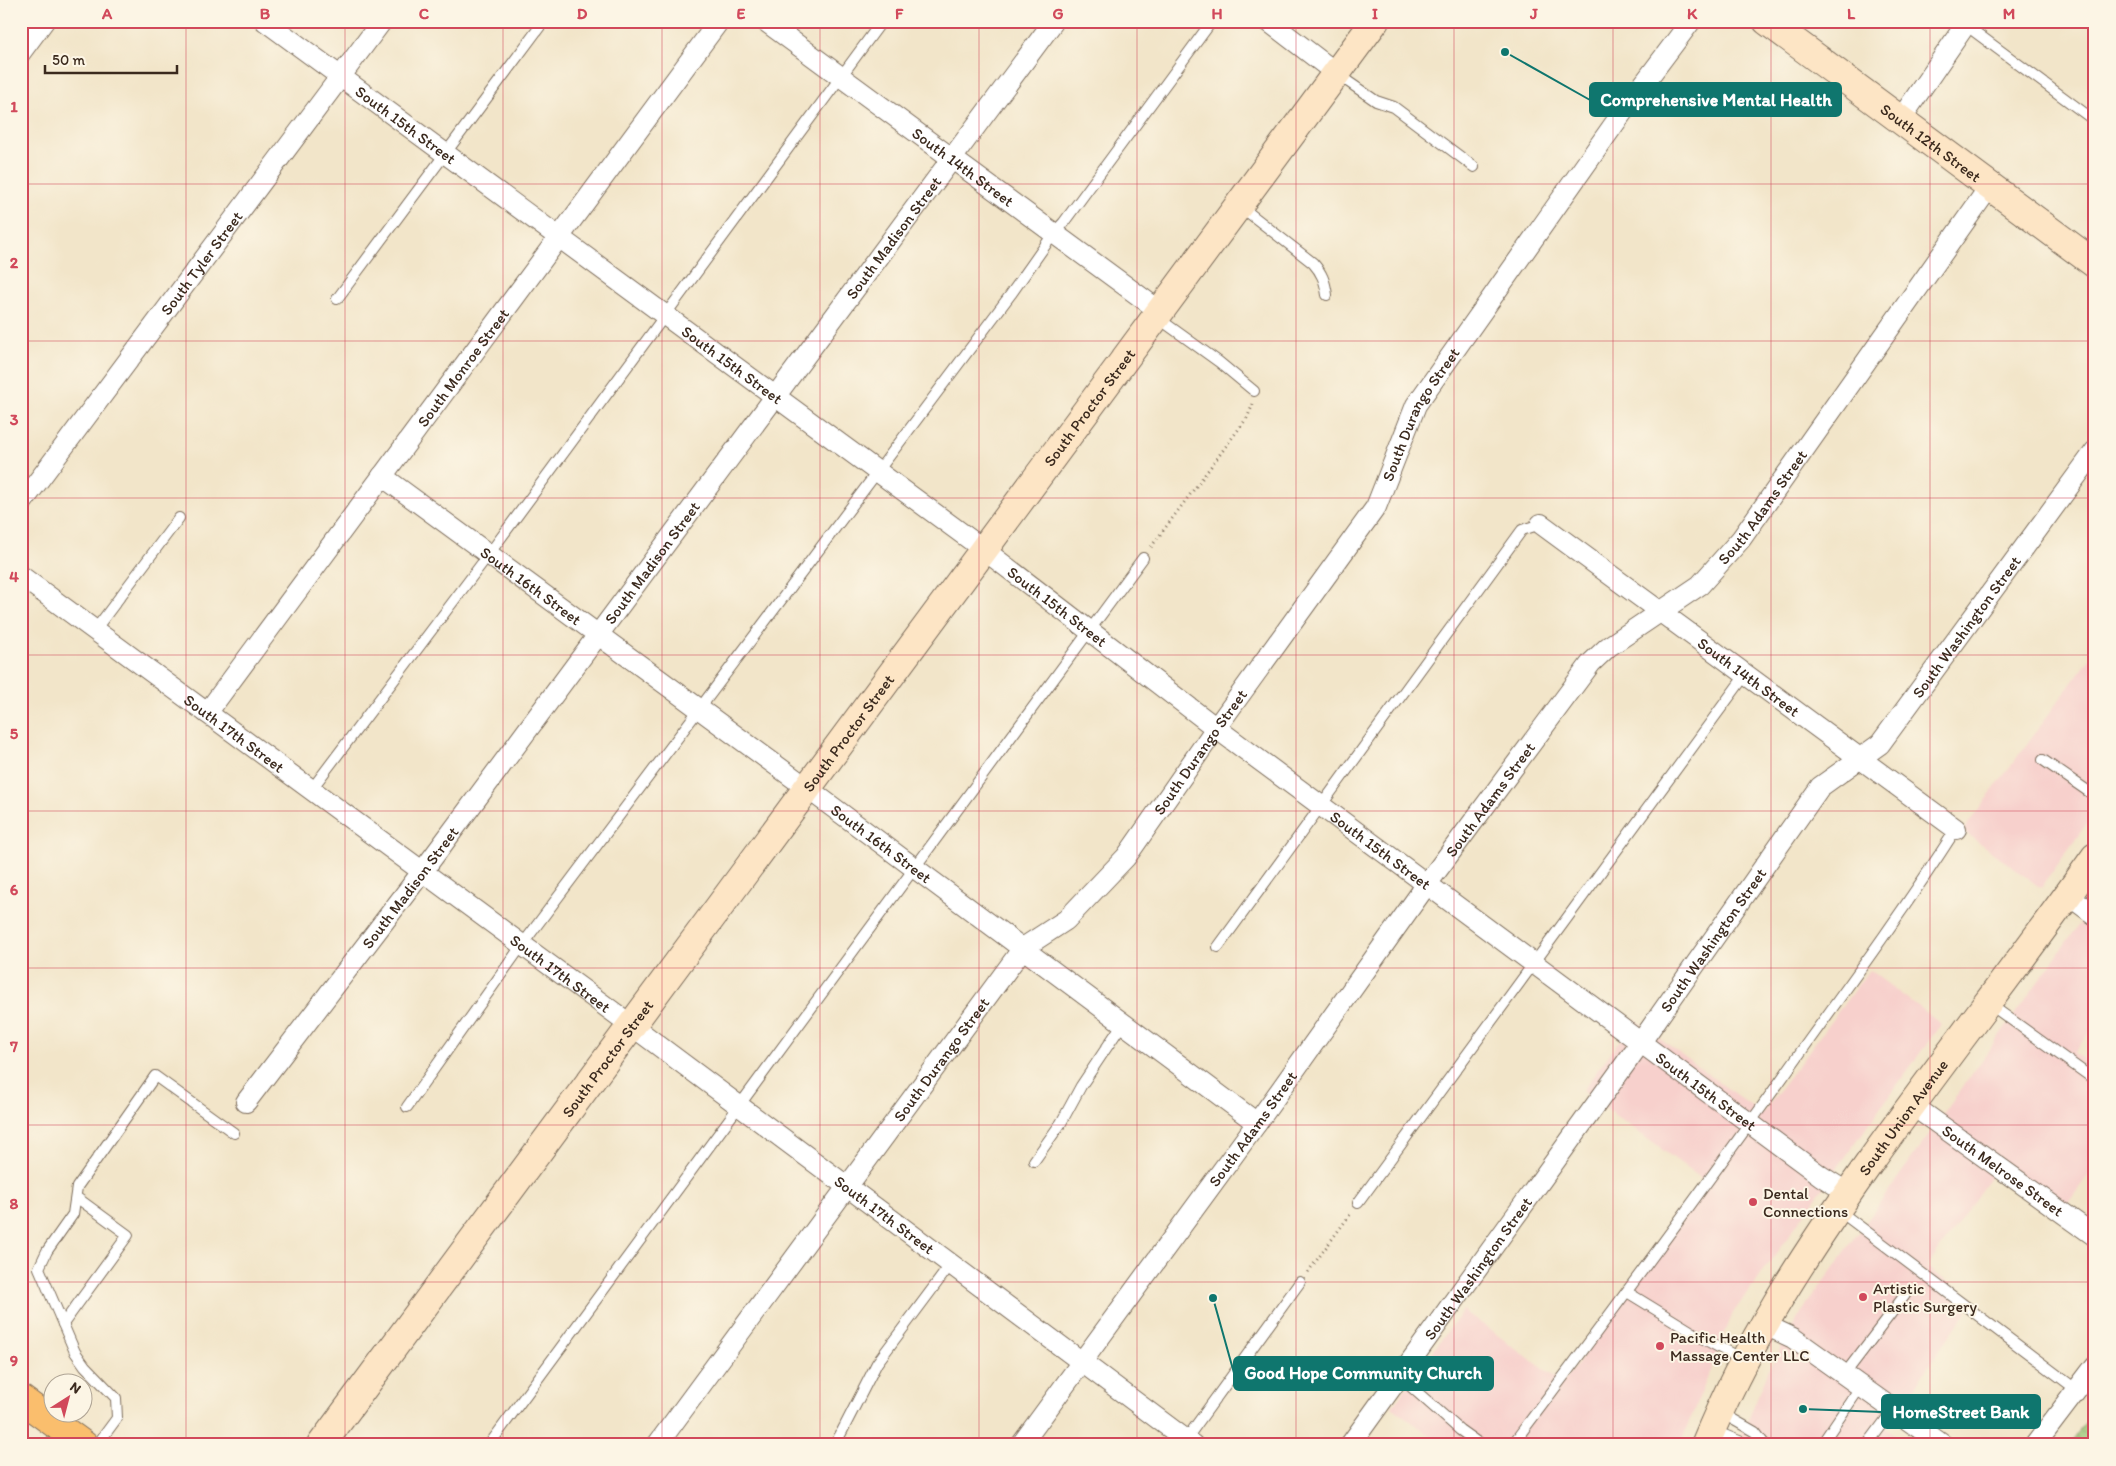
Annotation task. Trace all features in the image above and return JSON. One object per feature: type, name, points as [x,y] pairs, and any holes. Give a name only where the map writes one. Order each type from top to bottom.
[{"type":"main road","points":[[21,1399],[80,1443]]},
{"type":"street","points":[[21,52],[44,21]]},
{"type":"street","name":"South 15th Street","points":[[265,21],[983,549],[1216,728],[1751,1123],[1821,1176],[1843,1201]]},
{"type":"street","name":"South Tyler Street","points":[[21,504],[382,21]]},
{"type":"street","name":"South Monroe Street","points":[[207,713],[719,21]]},
{"type":"street","name":"South 14th Street","points":[[765,21],[1054,232],[1159,314]]},
{"type":"street","name":"South Madison Street","points":[[246,1102],[422,872],[1054,21]]},
{"type":"street","points":[[1268,21],[1336,73]]},
{"type":"street","name":"South Proctor Street","points":[[322,1445],[1375,21]]},
{"type":"street","name":"South Durango Street","points":[[657,1445],[1023,948],[1066,920],[1126,857],[1216,728],[1376,507],[1416,405],[1627,106],[1691,21]]},
{"type":"street","name":"South 12th Street","points":[[1766,21],[2095,264]]},
{"type":"street","points":[[1900,120],[1965,22]]},
{"type":"street","name":"South Adams Street","points":[[1021,1445],[1257,1123],[1427,884],[1591,664],[1608,647],[1700,585],[1741,539],[1990,186]]},
{"type":"street","name":"South Washington Street","points":[[1350,1445],[1641,1042],[1820,786],[1880,744],[2095,451]]},
{"type":"street","name":"South 16th Street","points":[[382,476],[808,788],[1257,1123]]},
{"type":"street","name":"South 14th Street","points":[[1541,524],[1956,829]]},
{"type":"street","name":"South 17th Street","points":[[21,576],[632,1025],[1082,1362],[1186,1443]]},
{"type":"street","name":"South Union Avenue","points":[[1712,1429],[1743,1360],[1803,1258],[1912,1105],[2095,857]]},
{"type":"street","points":[[2068,895],[2095,915]]},
{"type":"street","name":"South Melrose Street","points":[[1912,1105],[2095,1236]]},
{"type":"street","points":[[1763,1324],[1794,1338],[1942,1445]]},
{"type":"street","points":[[2035,1445],[2095,1366]]},
{"type":"lane","points":[[337,298],[544,21]]},
{"type":"lane","points":[[311,790],[489,554],[882,21]]},
{"type":"lane","points":[[407,1107],[522,945],[1011,294],[1054,232],[1064,222],[1212,21]]},
{"type":"lane","points":[[1965,22],[2095,121]]},
{"type":"lane","points":[[1336,73],[1376,101],[1394,107],[1474,167]]},
{"type":"lane","points":[[1239,206],[1320,271],[1324,280],[1326,295]]},
{"type":"lane","points":[[1159,314],[1254,391]]},
{"type":"lane","points":[[95,630],[180,518]]},
{"type":"lane","points":[[1218,947],[1522,530],[1541,524]]},
{"type":"lane","points":[[489,1445],[1143,558]]},
{"type":"lane","points":[[1358,1203],[1746,674]]},
{"type":"lane","points":[[2043,760],[2095,796]]},
{"type":"lane","points":[[1512,1445],[1751,1123],[1924,880],[1956,829]]},
{"type":"lane","points":[[1987,1003],[2095,1080]]},
{"type":"lane","points":[[1034,1161],[1061,1123],[1081,1086],[1123,1023]]},
{"type":"lane","points":[[80,1443],[117,1418],[116,1398],[80,1359],[39,1268],[47,1251],[73,1214],[76,1187],[155,1076],[234,1133]]},
{"type":"lane","points":[[63,1324],[128,1235],[76,1197]]},
{"type":"lane","points":[[1843,1201],[2077,1390]]},
{"type":"lane","points":[[835,1445],[877,1363],[951,1264]]},
{"type":"lane","points":[[1186,1443],[1300,1282]]},
{"type":"lane","points":[[1627,1292],[1702,1338],[1743,1360]]},
{"type":"lane","points":[[1844,1375],[1905,1295]]},
{"type":"lane","points":[[1400,1377],[1460,1430],[1481,1445]]},
{"type":"lane","points":[[1821,1445],[1862,1386]]},
{"type":"lane","points":[[1867,1445],[1893,1410]]},
{"type":"lane","points":[[1712,1429],[1749,1445]]},
{"type":"lane","points":[[1712,1429],[1755,1432],[1765,1445]]},
{"type":"path","points":[[1143,558],[1247,418],[1253,404],[1254,391]]},
{"type":"path","points":[[1300,1282],[1358,1203]]},
{"type":"shaded area","points":[[2095,651],[2095,812],[2041,888],[1963,831]]},
{"type":"shaded area","points":[[2095,902],[2095,1024],[2074,1053],[2095,1068],[2095,1166],[2065,1207],[2001,1162],[1927,1267],[1974,1301],[1886,1427],[1907,1445],[1737,1445],[1771,1365],[1797,1319]]},
{"type":"shaded area","points":[[1869,970],[1941,1024],[1733,1313],[1680,1445],[1443,1445],[1392,1407],[1463,1310],[1563,1383],[1709,1184],[1582,1091],[1635,1020],[1762,1114]]},
{"type":"green space","points":[[2095,1409],[2095,1445],[2069,1445]]},
{"type":"place","name":"Comprehensive Mental Health","points":[[1505,52]]},
{"type":"place","name":"Dental Connections","points":[[1753,1202]]},
{"type":"place","name":"Artistic Plastic Surgery","points":[[1863,1297]]},
{"type":"place","name":"Good Hope Community Church","points":[[1213,1298]]},
{"type":"place","name":"Pacific Health Massage Center LLC","points":[[1660,1346]]},
{"type":"place","name":"HomeStreet Bank","points":[[1803,1409]]}]
